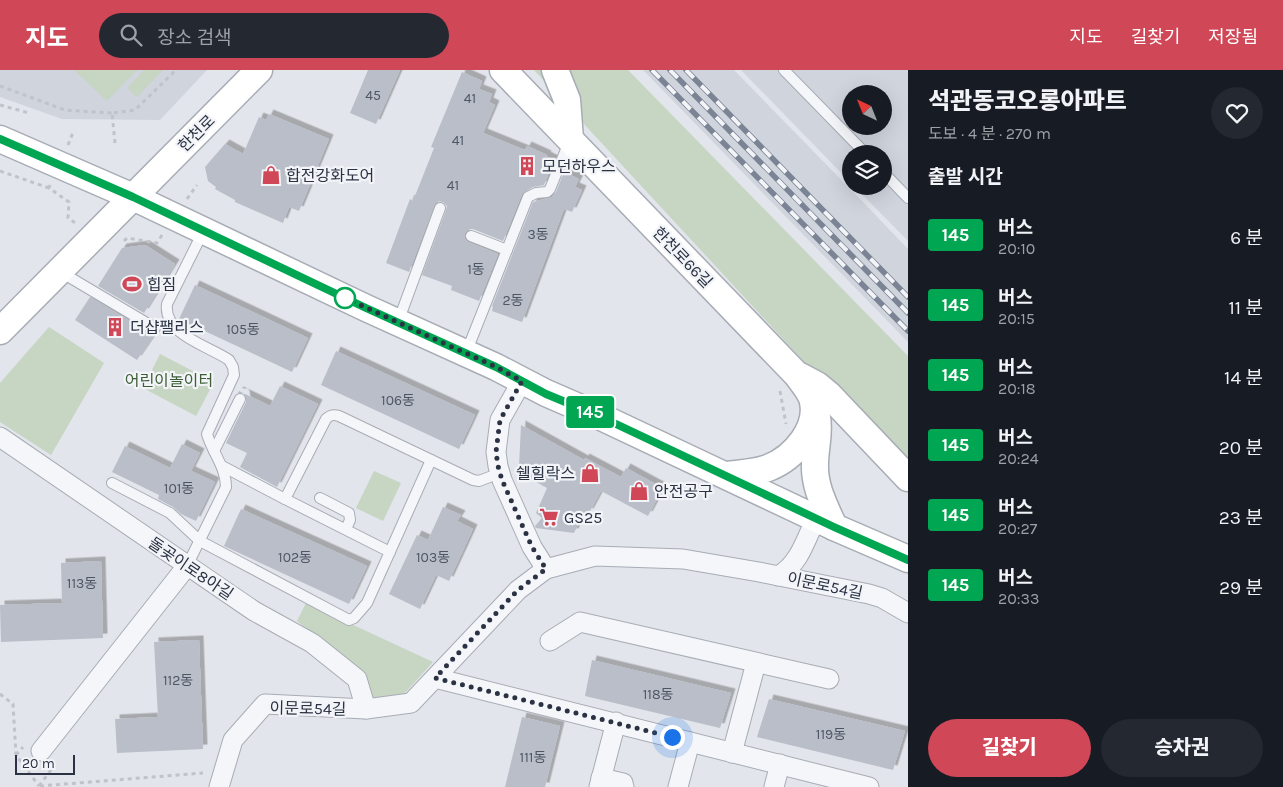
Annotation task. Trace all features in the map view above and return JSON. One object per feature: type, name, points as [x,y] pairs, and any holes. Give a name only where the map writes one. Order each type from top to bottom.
[{"type":"main road","name":"한천로","points":[[0,331],[259,70]]},
{"type":"main road","name":"한천로66길","points":[[503,70],[570,139],[788,383],[811,397],[819,425],[815,476],[825,523]]},
{"type":"main road","points":[[555,70],[567,100],[570,139]]},
{"type":"main road","points":[[0,139],[133,197],[466,354],[546,394],[599,416],[825,523],[908,560]]},
{"type":"main road","name":"한천로66길","points":[[788,383],[817,385],[904,470]]},
{"type":"main road","points":[[726,475],[755,472],[770,468],[783,460],[796,448],[807,433],[813,418],[811,397]]},
{"type":"street","points":[[522,381],[500,420],[496,452],[500,473],[532,547],[546,569],[596,556],[683,559],[778,576]]},
{"type":"street","name":"돌곶이로8아길","points":[[0,437],[254,611],[312,643],[357,680],[366,709]]},
{"type":"street","name":"이문로54길","points":[[778,576],[788,571],[825,523]]},
{"type":"street","points":[[41,751],[187,566]]},
{"type":"street","name":"이문로54길","points":[[220,779],[233,740],[265,704],[366,709],[411,704],[518,590],[546,569]]},
{"type":"street","name":"이문로54길","points":[[778,576],[868,594],[882,598],[908,613]]},
{"type":"street","points":[[550,640],[580,622],[829,679]]},
{"type":"street","points":[[732,752],[756,663]]},
{"type":"street","points":[[435,678],[869,787]]},
{"type":"street","points":[[616,722],[600,783],[623,783],[624,787]]},
{"type":"street","points":[[678,787],[690,742]]},
{"type":"street","points":[[774,787],[780,764]]},
{"type":"lane","points":[[784,70],[857,145]]},
{"type":"lane","points":[[466,354],[528,197],[550,190],[570,139]]},
{"type":"lane","points":[[892,181],[908,198]]},
{"type":"lane","points":[[398,323],[440,208]]},
{"type":"lane","points":[[187,566],[226,486],[226,478],[222,466],[207,437],[207,430],[234,375],[233,367],[229,360],[182,333],[169,320],[166,312],[167,304],[204,231]]},
{"type":"lane","points":[[471,236],[507,250]]},
{"type":"lane","points":[[59,271],[154,328]]},
{"type":"lane","points":[[214,451],[240,399]]},
{"type":"lane","points":[[285,499],[326,419],[332,415],[339,416],[473,480],[480,480],[500,473]]},
{"type":"lane","points":[[112,483],[170,513],[200,540],[349,620],[359,613],[367,603],[431,460]]},
{"type":"lane","points":[[222,466],[390,552]]},
{"type":"lane","points":[[320,498],[348,513],[350,520],[346,529]]},
{"type":"path","points":[[0,86],[66,110],[112,113],[135,110],[176,70]]},
{"type":"path","points":[[0,105],[30,113]]},
{"type":"path","points":[[112,113],[116,143]]},
{"type":"path","points":[[0,171],[49,188]]},
{"type":"path","points":[[786,426],[788,383]]},
{"type":"path","points":[[0,694],[13,704],[16,755],[39,786],[220,779]]},
{"type":"shaded area","points":[[0,70],[207,70],[160,120],[62,119],[0,97]]},
{"type":"shaded area","points":[[643,70],[734,70],[842,181],[842,195],[856,195],[861,200],[908,249],[908,342]]},
{"type":"shaded area","points":[[741,70],[908,70],[908,241],[863,195],[892,195],[892,145],[842,145],[842,174]]},
{"type":"green space","points":[[74,70],[137,70],[107,101]]},
{"type":"green space","points":[[144,70],[163,70],[137,97],[127,88]]},
{"type":"green space","points":[[534,70],[628,70],[908,356],[908,474]]},
{"type":"green space","points":[[49,327],[104,363],[51,455],[0,422],[0,383]]},
{"type":"green space","name":"어린이놀이터","points":[[160,354],[214,382],[196,416],[143,388]]},
{"type":"green space","points":[[374,471],[401,483],[383,521],[356,508]]},
{"type":"green space","points":[[306,603],[433,662],[404,694],[373,698],[365,674],[297,621]]},
{"type":"building","points":[[368,70],[400,70],[376,124],[350,113]]},
{"type":"building","points":[[462,72],[482,81],[479,89],[492,94],[489,102],[495,105],[483,133],[525,150],[527,146],[554,160],[544,185],[533,187],[522,194],[503,241],[473,229],[469,229],[465,233],[464,238],[468,242],[498,254],[479,301],[451,290],[452,286],[422,275],[446,210],[447,206],[443,202],[438,201],[434,206],[409,272],[386,263],[410,199],[413,201],[434,148],[431,147]]},
{"type":"building","points":[[269,114],[329,139],[299,211],[289,207],[283,223],[235,202],[235,200],[215,189],[216,187],[208,181],[205,167],[225,144],[243,154],[259,117],[266,120]]},
{"type":"building","points":[[564,172],[579,179],[575,187],[582,190],[572,212],[564,209],[522,322],[492,311],[492,306],[533,202],[552,197]]},
{"type":"building","points":[[145,245],[175,264],[144,313],[98,286],[122,248]]},
{"type":"building","points":[[195,285],[308,338],[292,372],[179,319]]},
{"type":"building","name":"더샵팰리스","points":[[90,297],[154,335],[137,360],[75,320]]},
{"type":"building","points":[[336,351],[475,415],[459,449],[321,385]]},
{"type":"building","points":[[280,386],[318,404],[277,487],[240,467],[247,453],[226,443],[246,402],[245,395],[238,393],[239,391],[270,406]]},
{"type":"building","points":[[521,425],[584,460],[585,458],[621,477],[626,468],[663,488],[648,516],[601,491],[589,513],[584,511],[574,533],[536,528],[535,526],[542,518],[536,513],[547,488],[525,476],[523,468],[519,466]]},
{"type":"building","points":[[182,444],[200,453],[191,471],[215,482],[196,521],[158,499],[159,495],[112,472],[125,446],[170,468]]},
{"type":"building","points":[[443,507],[461,515],[457,521],[473,529],[449,581],[436,575],[420,609],[389,594],[417,535],[428,540]]},
{"type":"building","points":[[241,509],[367,566],[349,604],[224,546]]},
{"type":"building","points":[[101,561],[103,638],[1,642],[0,605],[62,603],[61,563]]},
{"type":"building","points":[[199,640],[203,749],[117,753],[115,719],[158,717],[154,642]]},
{"type":"building","points":[[592,660],[731,693],[720,728],[585,696]]},
{"type":"building","points":[[769,699],[905,731],[893,770],[757,737]]},
{"type":"building","points":[[522,717],[560,726],[545,787],[505,787]]},
{"type":"railway","points":[[652,70],[908,331]]},
{"type":"railway","points":[[670,70],[908,313]]},
{"type":"railway","points":[[686,70],[908,297]]},
{"type":"bus line","name":"145","points":[[0,139],[133,197],[366,308],[496,367],[546,394],[599,416],[908,560]]},
{"type":"place","name":"모던하우스","points":[[527,166]]},
{"type":"place","name":"합전강화도어","points":[[271,175]]},
{"type":"place","name":"힙짐","points":[[132,284]]},
{"type":"place","name":"더샵팰리스","points":[[115,327]]},
{"type":"place","name":"쉘힐락스","points":[[590,473]]},
{"type":"place","name":"안전공구","points":[[639,491]]},
{"type":"place","name":"GS25","points":[[549,517]]},
{"type":"route","points":[[345,298],[496,367],[522,381],[500,420],[496,452],[502,480],[532,547],[546,569],[518,590],[435,678],[672,737]]}]
